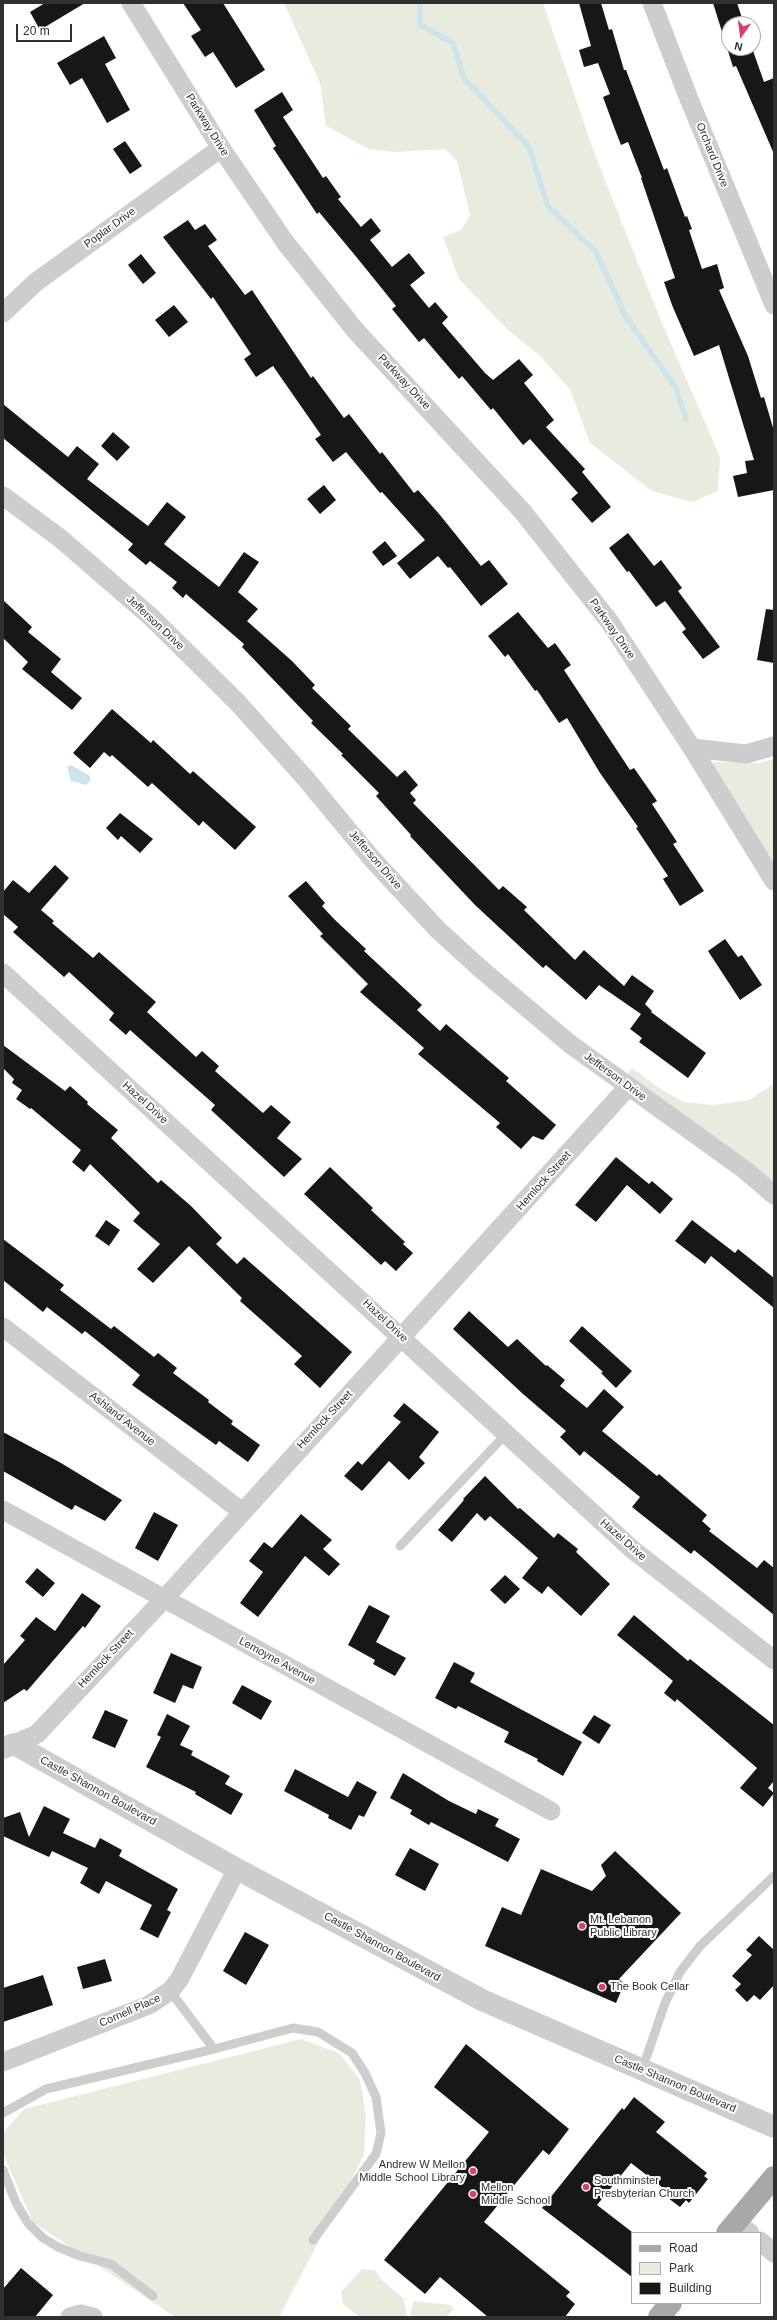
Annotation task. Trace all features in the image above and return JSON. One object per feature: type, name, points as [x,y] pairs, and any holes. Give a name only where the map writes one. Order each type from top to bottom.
[{"type":"main road","points":[[738,2230],[774,2177]]},
{"type":"main road","points":[[659,2317],[670,2304]]},
{"type":"street","name":"Parkway Drive","points":[[131,3],[221,148],[285,242],[356,330],[523,512],[604,615],[692,748],[774,881]]},
{"type":"street","name":"Orchard Drive","points":[[652,3],[688,99],[774,305]]},
{"type":"street","name":"Poplar Drive","points":[[3,313],[36,282],[221,148]]},
{"type":"street","name":"Jefferson Drive","points":[[3,496],[61,539],[151,617],[238,703],[306,779],[373,860],[437,929],[531,1012],[628,1087],[745,1170],[774,1195]]},
{"type":"street","points":[[692,748],[746,754],[774,746]]},
{"type":"street","name":"Hazel Drive","points":[[3,973],[633,1550],[774,1660]]},
{"type":"street","name":"Hemlock Street","points":[[8,1746],[36,1734],[164,1598],[241,1511],[402,1337],[628,1087]]},
{"type":"street","name":"Ashland Avenue","points":[[3,1328],[241,1511]]},
{"type":"street","name":"Lemoyne Avenue","points":[[3,1510],[551,1812]]},
{"type":"street","name":"Castle Shannon Boulevard","points":[[8,1746],[482,2000],[774,2127]]},
{"type":"street","name":"Cornell Place","points":[[3,2062],[148,2005],[170,1991],[179,1980],[237,1869]]},
{"type":"street","points":[[761,2242],[774,2253]]},
{"type":"lane","points":[[400,1546],[506,1434]]},
{"type":"lane","points":[[642,2070],[665,2003],[680,1972],[700,1946],[774,1876]]},
{"type":"lane","points":[[170,1991],[214,2049]]},
{"type":"lane","points":[[3,2113],[46,2090],[293,2028],[318,2032],[352,2053],[365,2073],[376,2097],[381,2133],[376,2154],[313,2240]]},
{"type":"lane","points":[[3,2170],[16,2203],[28,2223],[43,2238],[80,2256],[111,2264],[152,2296]]},
{"type":"green space","points":[[284,3],[543,3],[595,155],[661,321],[720,457],[718,491],[692,502],[652,491],[590,443],[570,389],[539,355],[508,330],[459,279],[443,237],[461,230],[470,215],[457,161],[445,149],[396,152],[369,149],[326,126],[320,83]]},
{"type":"green space","points":[[774,759],[774,862],[712,764],[716,762],[759,763]]},
{"type":"green space","points":[[632,1068],[662,1090],[684,1102],[714,1105],[749,1100],[774,1084],[774,1185],[627,1075]]},
{"type":"green space","points":[[301,2039],[339,2053],[360,2080],[366,2116],[364,2155],[279,2317],[175,2317],[33,2222],[3,2154],[3,2133],[24,2109]]},
{"type":"green space","points":[[362,2269],[375,2270],[383,2281],[404,2299],[407,2317],[359,2317],[343,2304],[341,2292]]},
{"type":"green space","points":[[414,2301],[450,2305],[454,2309],[446,2317],[413,2317],[410,2313]]},
{"type":"water","points":[[71,765],[90,776],[90,781],[86,785],[71,781],[67,767]]},
{"type":"building","points":[[45,3],[85,3],[40,30],[30,12]]},
{"type":"building","points":[[183,3],[223,3],[265,70],[236,88],[213,52],[205,57],[191,36],[201,30]]},
{"type":"building","points":[[579,3],[601,3],[609,30],[612,29],[624,70],[626,70],[664,170],[667,168],[685,217],[687,216],[692,229],[689,230],[702,269],[717,264],[724,288],[719,290],[748,356],[761,398],[764,397],[774,431],[774,490],[738,497],[733,476],[747,473],[745,461],[754,460],[719,345],[694,356],[672,305],[664,282],[675,278],[642,178],[628,142],[621,145],[614,127],[603,97],[610,94],[598,63],[584,67],[579,50],[591,46]]},
{"type":"building","points":[[713,3],[737,3],[741,16],[721,16],[721,29]]},
{"type":"building","points":[[104,36],[116,58],[105,64],[130,110],[107,123],[82,78],[70,85],[57,63]]},
{"type":"building","points":[[730,56],[755,56],[764,82],[774,78],[774,154],[736,66],[733,67]]},
{"type":"building","points":[[282,92],[293,110],[283,117],[323,178],[326,176],[341,197],[338,199],[361,227],[371,218],[381,231],[370,240],[392,267],[409,253],[425,273],[410,285],[429,308],[435,302],[448,317],[442,323],[485,373],[493,380],[519,359],[533,375],[524,383],[554,420],[546,427],[585,469],[582,472],[611,507],[592,523],[571,499],[578,493],[530,439],[523,445],[493,408],[491,410],[462,376],[459,379],[424,338],[419,342],[392,309],[396,306],[319,212],[317,214],[273,148],[276,146],[254,110]]},
{"type":"building","points":[[125,141],[142,166],[130,174],[113,149]]},
{"type":"building","points":[[188,220],[195,230],[205,224],[217,240],[208,246],[245,295],[252,290],[311,378],[313,376],[344,418],[349,414],[380,454],[382,452],[414,493],[418,490],[481,566],[489,560],[508,584],[481,606],[450,567],[448,568],[438,556],[410,579],[397,563],[425,540],[382,492],[380,493],[346,452],[333,462],[315,439],[321,435],[273,366],[256,377],[244,359],[251,354],[213,297],[211,299],[163,237]]},
{"type":"building","points":[[141,254],[156,273],[143,284],[128,265]]},
{"type":"building","points":[[174,305],[188,322],[169,337],[155,320]]},
{"type":"building","points":[[3,404],[68,457],[77,446],[99,464],[87,479],[148,526],[167,502],[186,517],[164,544],[219,587],[244,552],[259,562],[238,592],[258,609],[247,621],[292,661],[315,685],[312,688],[351,726],[348,729],[397,777],[405,770],[418,785],[410,793],[416,800],[413,803],[499,890],[503,886],[527,907],[524,910],[575,960],[584,950],[624,986],[632,975],[654,991],[645,1004],[652,1011],[651,1012],[706,1053],[688,1078],[639,1042],[642,1038],[630,1029],[641,1014],[599,985],[586,1000],[546,965],[543,968],[475,905],[410,836],[411,835],[376,796],[379,793],[341,755],[343,754],[311,723],[313,721],[242,647],[244,644],[186,594],[183,598],[172,588],[177,582],[150,561],[146,565],[128,550],[133,544],[3,438]]},
{"type":"building","points":[[113,432],[130,447],[117,461],[101,446]]},
{"type":"building","points":[[324,485],[336,500],[320,514],[307,499]]},
{"type":"building","points":[[628,533],[654,566],[661,560],[682,588],[678,591],[720,647],[703,659],[682,632],[686,629],[665,601],[656,607],[629,571],[627,572],[609,548]]},
{"type":"building","points":[[385,541],[397,556],[383,566],[372,552]]},
{"type":"building","points":[[3,600],[32,627],[28,632],[61,659],[51,672],[82,698],[72,710],[22,669],[28,662],[3,638]]},
{"type":"building","points":[[766,609],[774,610],[774,663],[757,660]]},
{"type":"building","points":[[518,612],[548,648],[555,643],[571,665],[564,670],[630,770],[634,768],[657,801],[652,804],[677,842],[673,844],[704,891],[680,906],[663,879],[668,876],[636,828],[638,827],[600,773],[567,718],[559,723],[537,690],[535,691],[508,654],[505,657],[488,636]]},
{"type":"building","points":[[112,709],[151,743],[153,740],[190,774],[193,771],[256,827],[235,850],[203,821],[199,826],[152,783],[148,787],[112,755],[110,757],[104,752],[90,768],[73,753]]},
{"type":"building","points":[[120,813],[153,839],[140,853],[121,836],[118,840],[106,828]]},
{"type":"building","points":[[55,865],[69,878],[41,910],[54,921],[52,923],[93,958],[99,952],[156,1002],[147,1012],[196,1057],[202,1051],[219,1066],[215,1071],[263,1113],[271,1105],[291,1122],[277,1138],[302,1159],[284,1177],[211,1110],[215,1105],[130,1030],[126,1035],[109,1020],[114,1013],[69,972],[64,977],[13,932],[18,927],[3,914],[3,892],[13,880],[29,893]]},
{"type":"building","points":[[306,881],[325,903],[322,906],[334,919],[366,949],[364,951],[422,1005],[417,1010],[440,1031],[446,1024],[509,1078],[506,1081],[556,1125],[543,1140],[533,1136],[521,1149],[496,1127],[500,1123],[418,1054],[424,1048],[360,992],[368,984],[320,936],[323,934],[288,896]]},
{"type":"building","points":[[725,939],[738,957],[742,955],[762,985],[740,1000],[708,951]]},
{"type":"building","points":[[3,1045],[65,1091],[70,1086],[88,1102],[87,1104],[118,1130],[111,1138],[158,1183],[161,1180],[191,1206],[222,1238],[216,1244],[237,1264],[244,1257],[352,1352],[320,1388],[294,1364],[302,1356],[240,1301],[242,1298],[189,1246],[153,1283],[137,1269],[160,1244],[133,1221],[140,1213],[90,1164],[84,1172],[72,1162],[81,1150],[31,1108],[30,1109],[16,1099],[22,1090],[12,1083],[14,1079],[3,1068]]},
{"type":"building","points":[[616,1157],[649,1184],[652,1181],[673,1199],[660,1214],[627,1185],[596,1222],[575,1205]]},
{"type":"building","points":[[330,1167],[373,1208],[371,1210],[405,1242],[403,1244],[413,1253],[396,1271],[385,1261],[381,1265],[304,1194]]},
{"type":"building","points":[[106,1220],[120,1230],[109,1246],[95,1236]]},
{"type":"building","points":[[692,1220],[735,1253],[738,1249],[774,1278],[774,1308],[711,1256],[705,1264],[675,1241]]},
{"type":"building","points":[[3,1239],[64,1285],[60,1290],[111,1329],[114,1326],[154,1357],[158,1353],[177,1368],[173,1373],[209,1400],[208,1402],[233,1421],[231,1424],[260,1445],[248,1462],[219,1441],[216,1445],[132,1385],[140,1375],[85,1331],[82,1334],[47,1307],[43,1312],[3,1280]]},
{"type":"building","points":[[469,1311],[508,1347],[517,1339],[546,1366],[547,1365],[565,1380],[560,1386],[587,1408],[604,1389],[624,1407],[602,1431],[657,1476],[659,1474],[707,1515],[702,1521],[711,1529],[709,1531],[757,1568],[764,1560],[774,1568],[774,1615],[694,1550],[691,1554],[632,1507],[640,1497],[584,1451],[580,1456],[560,1437],[566,1431],[523,1394],[453,1329]]},
{"type":"building","points":[[582,1326],[632,1371],[616,1388],[601,1373],[603,1372],[569,1341]]},
{"type":"building","points":[[404,1403],[439,1432],[419,1457],[425,1463],[409,1480],[389,1461],[362,1491],[344,1476],[358,1461],[362,1465],[401,1422],[393,1416]]},
{"type":"building","points":[[3,1432],[61,1463],[122,1500],[105,1521],[75,1505],[72,1510],[3,1471]]},
{"type":"building","points":[[485,1476],[518,1509],[520,1508],[554,1538],[558,1533],[578,1549],[576,1552],[610,1584],[581,1616],[548,1586],[542,1594],[522,1578],[538,1558],[490,1516],[485,1521],[477,1513],[452,1542],[438,1530],[464,1500],[463,1499]]},
{"type":"building","points":[[154,1512],[178,1525],[158,1561],[135,1548]]},
{"type":"building","points":[[301,1514],[332,1540],[323,1549],[340,1564],[329,1576],[305,1556],[258,1617],[240,1603],[263,1572],[249,1561],[264,1542],[272,1548]]},
{"type":"building","points":[[37,1568],[55,1583],[43,1597],[25,1582]]},
{"type":"building","points":[[505,1575],[520,1589],[505,1604],[490,1590]]},
{"type":"building","points":[[82,1593],[101,1606],[85,1628],[83,1626],[27,1691],[24,1689],[3,1703],[3,1665],[25,1640],[20,1636],[36,1617],[55,1631]]},
{"type":"building","points":[[369,1605],[390,1616],[376,1642],[406,1658],[395,1676],[373,1664],[375,1660],[348,1645]]},
{"type":"building","points":[[634,1615],[688,1661],[690,1659],[774,1725],[774,1781],[768,1788],[774,1793],[763,1807],[740,1788],[757,1768],[677,1699],[675,1702],[664,1693],[673,1681],[617,1635]]},
{"type":"building","points":[[171,1653],[202,1667],[193,1689],[183,1685],[175,1703],[153,1693]]},
{"type":"building","points":[[454,1662],[475,1673],[470,1682],[582,1742],[563,1776],[537,1761],[538,1759],[504,1742],[509,1732],[458,1706],[456,1709],[435,1698]]},
{"type":"building","points":[[242,1685],[272,1701],[261,1720],[232,1703]]},
{"type":"building","points":[[105,1710],[128,1720],[115,1748],[92,1738]]},
{"type":"building","points":[[167,1714],[190,1726],[180,1745],[193,1751],[191,1755],[230,1776],[225,1784],[243,1794],[231,1815],[195,1794],[196,1792],[146,1767],[161,1737],[157,1735]]},
{"type":"building","points":[[594,1715],[611,1725],[599,1744],[582,1733]]},
{"type":"building","points":[[295,1769],[348,1797],[357,1781],[377,1792],[364,1817],[359,1815],[351,1830],[328,1818],[329,1815],[284,1791]]},
{"type":"building","points":[[403,1773],[449,1801],[476,1814],[478,1809],[499,1819],[495,1826],[520,1839],[508,1862],[431,1822],[429,1825],[410,1814],[412,1810],[390,1798]]},
{"type":"building","points":[[44,1806],[70,1819],[63,1833],[95,1848],[100,1838],[122,1850],[119,1856],[178,1889],[167,1910],[171,1912],[158,1938],[140,1929],[152,1905],[106,1881],[99,1894],[80,1883],[88,1868],[52,1851],[49,1857],[3,1836],[3,1818],[20,1812],[29,1837]]},
{"type":"building","points":[[410,1848],[439,1864],[425,1891],[395,1875]]},
{"type":"building","name":"Mt. Lebanon Public Library","points":[[615,1851],[681,1913],[619,1979],[624,1984],[616,2003],[485,1946],[502,1907],[521,1915],[541,1869],[592,1891],[606,1876],[601,1865]]},
{"type":"building","points":[[245,1932],[269,1945],[246,1985],[223,1971]]},
{"type":"building","points":[[759,1936],[774,1950],[774,1985],[760,2000],[754,1995],[747,2002],[735,1990],[741,1984],[732,1976],[752,1955],[746,1950]]},
{"type":"building","points":[[105,1959],[112,1981],[83,1989],[77,1967]]},
{"type":"building","points":[[43,1975],[53,2005],[3,2022],[3,1988]]},
{"type":"building","name":"Mellon Middle School","points":[[466,2044],[569,2129],[549,2155],[543,2150],[484,2222],[570,2292],[566,2296],[575,2304],[565,2317],[488,2317],[440,2277],[425,2294],[384,2260],[489,2132],[434,2087]]},
{"type":"building","name":"Southminster Presbyterian Church","points":[[634,2097],[665,2122],[656,2132],[707,2173],[704,2176],[708,2179],[689,2203],[686,2200],[680,2207],[668,2198],[671,2194],[631,2163],[597,2205],[632,2232],[631,2276],[542,2208],[622,2108],[624,2110]]},
{"type":"building","points":[[21,2268],[53,2295],[35,2317],[3,2317],[3,2289]]},
{"type":"waterway","points":[[420,3],[420,25],[453,43],[464,78],[529,147],[548,207],[596,252],[626,317],[676,388],[686,419]]},
{"type":"place","name":"Mt. Lebanon Public Library","points":[[582,1926]]},
{"type":"place","name":"The Book Cellar","points":[[602,1987]]},
{"type":"place","name":"Andrew W Mellon Middle School Library","points":[[473,2171]]},
{"type":"place","name":"Southminster Presbyterian Church","points":[[586,2187]]},
{"type":"place","name":"Mellon Middle School","points":[[473,2194]]}]
